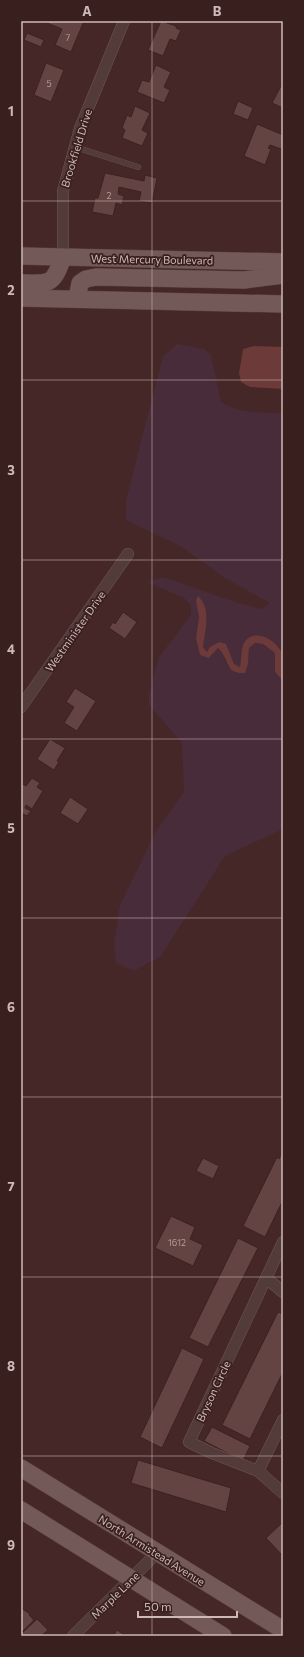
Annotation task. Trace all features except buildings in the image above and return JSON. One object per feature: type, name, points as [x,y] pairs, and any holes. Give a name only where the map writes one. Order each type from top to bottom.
[{"type":"main road","name":"West Mercury Boulevard","points":[[21,256],[283,262]]},
{"type":"main road","points":[[21,283],[48,282],[54,278],[63,257]]},
{"type":"main road","points":[[77,299],[80,283],[86,279],[96,277],[244,280],[283,275]]},
{"type":"main road","points":[[21,298],[283,304]]},
{"type":"main road","name":"North Armistead Avenue","points":[[21,1468],[156,1553],[283,1630]]},
{"type":"main road","points":[[21,1510],[224,1636]]},
{"type":"street","name":"Brookfield Drive","points":[[63,257],[63,191],[80,128],[124,21]]},
{"type":"street","name":"Westminister Drive","points":[[21,707],[128,554]]},
{"type":"street","name":"Bryson Circle","points":[[283,1242],[189,1442],[212,1453],[258,1471],[283,1493]]},
{"type":"street","points":[[266,1278],[283,1292]]},
{"type":"street","points":[[258,1471],[283,1420]]},
{"type":"street","name":"Marple Lane","points":[[73,1636],[132,1579],[156,1553]]},
{"type":"lane","points":[[75,147],[138,167]]},
{"type":"shaded area","points":[[177,344],[204,349],[211,355],[221,402],[228,406],[243,410],[283,413],[283,668],[282,655],[279,646],[247,639],[240,667],[234,664],[225,644],[208,653],[203,647],[207,615],[196,601],[199,617],[196,638],[209,658],[218,648],[223,653],[227,666],[238,673],[248,664],[249,648],[255,643],[263,644],[275,653],[275,672],[283,681],[283,829],[225,856],[161,956],[134,971],[116,963],[114,943],[120,905],[155,833],[184,792],[182,743],[149,705],[149,695],[159,657],[191,615],[191,605],[184,598],[147,582],[163,577],[235,602],[262,609],[270,603],[225,578],[182,547],[126,520],[126,500],[163,356]]},
{"type":"shaded area","points":[[254,346],[283,347],[283,389],[250,387],[241,382],[239,373],[243,349]]},
{"type":"shaded area","points":[[198,596],[205,607],[206,613],[206,627],[203,647],[207,652],[210,647],[219,642],[226,644],[234,664],[240,667],[242,650],[246,640],[256,635],[267,638],[280,649],[282,653],[283,681],[275,672],[275,653],[263,644],[255,643],[249,648],[248,664],[245,673],[238,673],[230,668],[222,652],[218,648],[209,658],[200,655],[196,638],[199,617],[196,601]]}]
